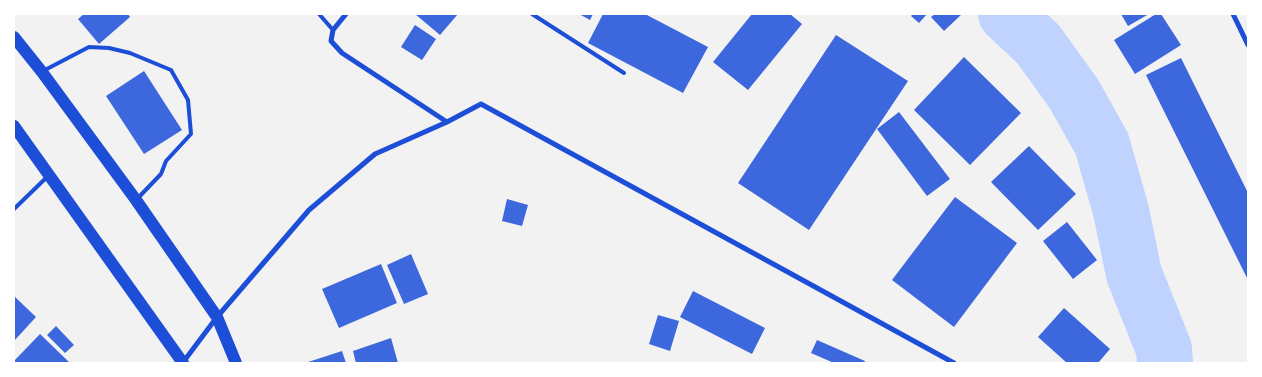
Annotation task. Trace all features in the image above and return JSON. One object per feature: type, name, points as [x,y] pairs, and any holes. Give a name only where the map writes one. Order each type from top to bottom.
[{"type":"main road","points":[[14,37],[136,200],[216,317],[236,363]]},
{"type":"main road","points":[[14,126],[182,363]]},
{"type":"street","points":[[346,14],[333,30],[331,41],[342,52],[447,122]]},
{"type":"street","points":[[1233,14],[1248,45]]},
{"type":"street","points":[[182,363],[216,317],[309,210],[324,197],[375,154],[447,122],[481,104],[954,363]]},
{"type":"lane","points":[[319,14],[333,30]]},
{"type":"lane","points":[[532,14],[624,73]]},
{"type":"lane","points":[[42,72],[89,47],[109,48],[130,53],[171,70],[188,100],[191,134],[166,161],[161,174],[136,200]]},
{"type":"lane","points":[[14,209],[49,175]]},
{"type":"building","points":[[84,14],[128,14],[130,17],[99,44],[78,19]]},
{"type":"building","points":[[415,14],[458,14],[440,35]]},
{"type":"building","points":[[579,14],[593,14],[590,20]]},
{"type":"building","points":[[603,14],[645,14],[708,47],[683,93],[588,43]]},
{"type":"building","points":[[752,14],[790,14],[802,24],[748,90],[713,62]]},
{"type":"building","points":[[913,14],[927,14],[919,23],[911,16]]},
{"type":"building","points":[[935,14],[962,14],[944,31],[931,17]]},
{"type":"building","points":[[1121,14],[1149,14],[1128,26]]},
{"type":"building","points":[[1156,14],[1161,14],[1181,45],[1135,74],[1114,40]]},
{"type":"building","points":[[415,25],[436,39],[422,60],[401,47]]},
{"type":"building","points":[[836,35],[908,81],[809,230],[738,183]]},
{"type":"building","points":[[964,57],[1021,113],[970,165],[914,110]]},
{"type":"building","points":[[1181,58],[1248,193],[1248,280],[1146,75]]},
{"type":"building","points":[[144,71],[182,130],[144,154],[106,96]]},
{"type":"building","points":[[899,112],[950,179],[927,196],[877,129]]},
{"type":"building","points":[[1029,146],[1076,194],[1038,230],[991,182]]},
{"type":"building","points":[[955,197],[1017,243],[954,327],[892,280]]},
{"type":"building","points":[[507,199],[528,205],[522,226],[502,221]]},
{"type":"building","points":[[1067,222],[1097,260],[1073,279],[1043,241]]},
{"type":"building","points":[[411,254],[428,294],[404,304],[387,265]]},
{"type":"building","points":[[381,264],[397,303],[339,328],[322,289]]},
{"type":"building","points":[[693,291],[765,328],[752,354],[680,317]]},
{"type":"building","points":[[14,296],[36,317],[14,341]]},
{"type":"building","points":[[1064,308],[1110,349],[1098,363],[1067,363],[1038,337]]},
{"type":"building","points":[[658,315],[679,321],[670,351],[649,344]]},
{"type":"building","points":[[56,326],[74,345],[65,353],[47,335]]},
{"type":"building","points":[[40,334],[70,363],[14,363]]},
{"type":"building","points":[[391,338],[398,363],[356,363],[353,351]]},
{"type":"building","points":[[817,340],[865,361],[864,363],[834,363],[811,353]]},
{"type":"building","points":[[342,351],[346,363],[305,363]]},
{"type":"waterway","points":[[1006,14],[1038,44],[1074,94],[1102,144],[1121,211],[1134,274],[1164,349],[1165,363]]}]
